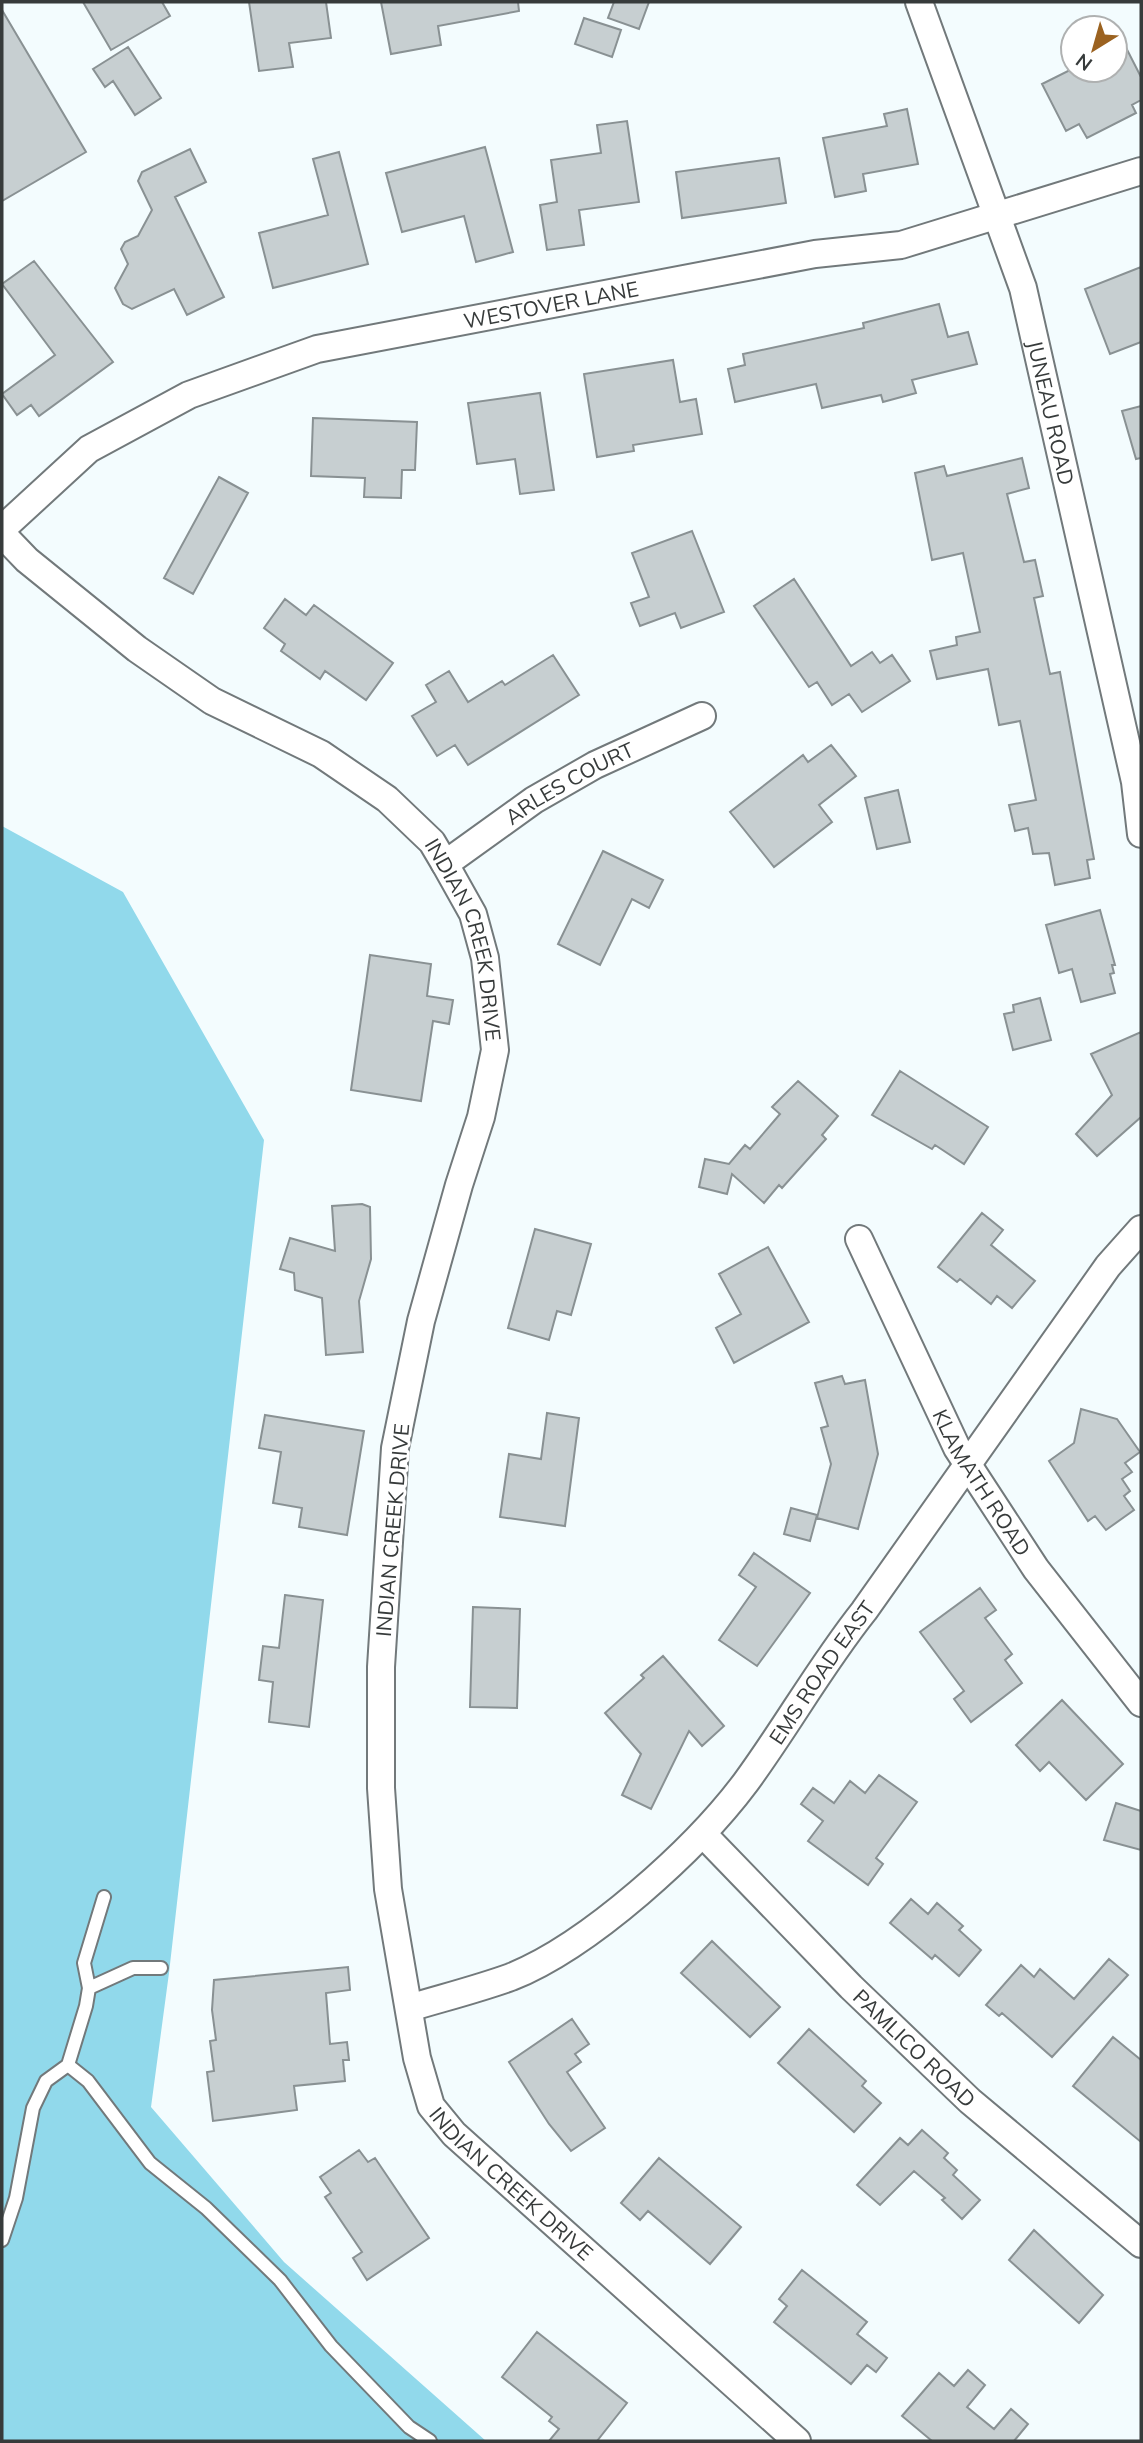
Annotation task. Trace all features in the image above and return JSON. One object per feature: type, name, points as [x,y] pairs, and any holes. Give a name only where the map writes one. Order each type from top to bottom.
[{"type":"street","name":"JUNEAU ROAD","points":[[919,2],[1023,288],[1135,782],[1141,834]]},
{"type":"street","name":"WESTOVER LANE","points":[[2,531],[89,449],[189,395],[317,349],[816,254],[901,245],[1141,171]]},
{"type":"street","name":"INDIAN CREEK DRIVE","points":[[2,531],[27,560],[137,649],[201,694],[321,754],[387,799],[432,842],[473,914],[485,958],[495,1050],[481,1117],[421,1321],[395,1448],[381,1667],[381,1788],[388,1889],[417,2058],[431,2106],[454,2134],[797,2441]]},
{"type":"street","name":"ARLES COURT","points":[[445,864],[544,794],[595,765],[702,716]]},
{"type":"street","name":"EMS ROAD EAST","points":[[409,2008],[512,1976],[574,1944],[703,1834],[746,1782],[830,1654],[864,1611],[1108,1266],[1141,1229]]},
{"type":"street","name":"KLAMATH ROAD","points":[[859,1239],[957,1448],[1036,1569],[1141,1703]]},
{"type":"street","name":"PAMLICO ROAD","points":[[703,1834],[851,1987],[970,2101],[1141,2244]]},
{"type":"lane","points":[[2,2240],[16,2198],[33,2108],[46,2081],[68,2065],[79,2035],[89,1988],[84,1963],[104,1897]]},
{"type":"lane","points":[[89,1988],[133,1968],[161,1968]]},
{"type":"lane","points":[[68,2065],[88,2081],[150,2163],[206,2208],[280,2280],[331,2346],[409,2427],[430,2441]]},
{"type":"shaded area","points":[[2,826],[123,892],[264,1140],[169,1973],[151,2107],[284,2262],[486,2441],[2,2441]]},
{"type":"building","points":[[83,2],[162,2],[170,16],[111,50]]},
{"type":"building","points":[[249,2],[326,2],[331,38],[289,43],[293,67],[259,71]]},
{"type":"building","points":[[381,2],[518,2],[519,11],[438,26],[441,45],[391,54]]},
{"type":"building","points":[[614,2],[649,2],[639,29],[608,18]]},
{"type":"building","points":[[2,10],[86,152],[2,201]]},
{"type":"building","points":[[584,18],[621,30],[612,57],[575,44]]},
{"type":"building","points":[[128,47],[161,98],[135,115],[113,81],[105,87],[93,69]]},
{"type":"building","points":[[1129,53],[1141,77],[1141,100],[1132,105],[1136,113],[1087,138],[1079,124],[1066,131],[1042,84],[1059,76],[1059,84],[1129,84]]},
{"type":"building","points":[[907,109],[918,164],[863,174],[866,191],[835,197],[823,138],[887,126],[884,114]]},
{"type":"building","points":[[627,121],[639,202],[579,210],[584,245],[547,250],[540,205],[557,202],[551,160],[601,153],[597,125]]},
{"type":"building","points":[[485,147],[513,252],[476,262],[464,216],[402,232],[386,173]]},
{"type":"building","points":[[190,149],[206,182],[175,197],[224,297],[187,315],[174,289],[132,309],[123,304],[115,288],[128,264],[121,249],[125,242],[138,236],[152,210],[138,181],[142,172]]},
{"type":"building","points":[[339,152],[368,264],[273,288],[259,233],[328,215],[313,159]]},
{"type":"building","points":[[779,158],[786,203],[682,218],[676,172]]},
{"type":"building","points":[[34,261],[113,362],[39,416],[31,405],[17,415],[2,394],[55,355],[2,284]]},
{"type":"building","points":[[1141,267],[1141,342],[1110,354],[1085,289]]},
{"type":"building","points":[[939,304],[948,337],[968,332],[977,364],[912,380],[916,393],[883,402],[881,395],[822,408],[816,384],[735,402],[728,369],[745,365],[743,354],[864,328],[863,323]]},
{"type":"building","points":[[673,360],[680,402],[696,399],[702,434],[633,445],[634,451],[597,457],[584,374]]},
{"type":"building","points":[[540,393],[554,490],[520,494],[515,459],[477,464],[468,403]]},
{"type":"building","points":[[1141,406],[1141,458],[1136,459],[1122,411]]},
{"type":"building","points":[[313,418],[417,422],[415,470],[402,470],[401,498],[364,497],[365,478],[311,476]]},
{"type":"building","points":[[1022,458],[1029,488],[1007,494],[1024,562],[1035,560],[1043,596],[1034,598],[1050,674],[1060,672],[1094,859],[1087,860],[1090,878],[1055,885],[1049,853],[1033,854],[1028,828],[1015,831],[1009,805],[1036,800],[1020,721],[999,725],[988,669],[937,679],[930,651],[957,645],[956,637],[980,632],[963,553],[932,560],[915,473],[944,466],[947,476]]},
{"type":"building","points":[[219,477],[248,493],[193,594],[164,578]]},
{"type":"building","points":[[692,531],[724,612],[681,628],[675,613],[640,626],[631,603],[649,597],[632,553]]},
{"type":"building","points":[[794,579],[851,666],[872,652],[880,663],[892,655],[910,681],[862,712],[849,694],[832,705],[817,682],[809,687],[754,606]]},
{"type":"building","points":[[285,599],[306,615],[314,605],[393,663],[366,700],[325,671],[320,679],[281,651],[285,644],[264,628]]},
{"type":"building","points":[[553,655],[579,695],[468,765],[455,745],[437,756],[412,716],[436,702],[426,685],[449,671],[468,702],[502,681],[505,685]]},
{"type":"building","points":[[831,745],[856,776],[819,805],[832,822],[774,867],[730,812],[803,755],[808,762]]},
{"type":"building","points":[[898,790],[910,842],[877,849],[865,798]]},
{"type":"building","points":[[603,851],[663,880],[649,908],[632,899],[600,965],[558,944]]},
{"type":"building","points":[[1100,910],[1115,965],[1112,965],[1114,973],[1110,974],[1115,993],[1081,1002],[1072,969],[1059,973],[1046,925]]},
{"type":"building","points":[[370,955],[431,964],[427,996],[453,1000],[449,1024],[433,1021],[421,1101],[351,1090]]},
{"type":"building","points":[[1040,998],[1051,1040],[1013,1050],[1004,1014],[1014,1012],[1013,1005]]},
{"type":"building","points":[[1141,1032],[1141,1117],[1097,1156],[1076,1134],[1112,1095],[1091,1054]]},
{"type":"building","points":[[900,1071],[988,1127],[964,1164],[935,1145],[932,1149],[872,1115]]},
{"type":"building","points":[[798,1081],[838,1116],[822,1135],[826,1139],[782,1188],[779,1185],[764,1203],[732,1174],[727,1194],[699,1187],[705,1159],[729,1164],[745,1145],[750,1149],[780,1114],[772,1107]]},
{"type":"building","points":[[362,1204],[370,1207],[371,1259],[359,1301],[363,1352],[326,1355],[322,1298],[295,1290],[294,1273],[280,1269],[290,1238],[335,1251],[332,1206]]},
{"type":"building","points":[[982,1213],[1003,1230],[991,1245],[1035,1281],[1012,1308],[997,1296],[991,1304],[960,1279],[957,1282],[938,1267]]},
{"type":"building","points":[[535,1229],[591,1244],[571,1315],[557,1311],[549,1340],[508,1328]]},
{"type":"building","points":[[768,1247],[809,1322],[734,1363],[716,1328],[741,1314],[719,1274]]},
{"type":"building","points":[[842,1376],[845,1384],[865,1380],[878,1454],[858,1529],[817,1518],[831,1464],[821,1428],[828,1426],[815,1383]]},
{"type":"building","points":[[1081,1409],[1117,1419],[1140,1452],[1125,1463],[1132,1472],[1122,1479],[1130,1491],[1124,1496],[1134,1510],[1106,1530],[1095,1516],[1088,1521],[1049,1461],[1074,1443]]},
{"type":"building","points":[[547,1413],[579,1418],[565,1526],[500,1517],[509,1454],[541,1459]]},
{"type":"building","points":[[265,1415],[364,1431],[347,1535],[299,1527],[302,1508],[273,1503],[281,1452],[259,1448]]},
{"type":"building","points":[[791,1508],[817,1515],[810,1541],[784,1534]]},
{"type":"building","points":[[754,1553],[810,1593],[757,1666],[719,1640],[756,1587],[739,1575]]},
{"type":"building","points":[[980,1588],[996,1610],[985,1618],[1012,1654],[1005,1660],[1022,1683],[971,1722],[954,1699],[964,1691],[920,1632]]},
{"type":"building","points":[[285,1595],[323,1600],[309,1727],[269,1722],[273,1682],[259,1680],[263,1646],[279,1648]]},
{"type":"building","points":[[473,1607],[520,1609],[517,1708],[470,1707]]},
{"type":"building","points":[[663,1656],[724,1726],[702,1746],[689,1731],[651,1809],[622,1795],[641,1754],[605,1713],[644,1678],[641,1675]]},
{"type":"building","points":[[1062,1700],[1123,1764],[1086,1800],[1049,1762],[1040,1771],[1016,1745]]},
{"type":"building","points":[[879,1775],[917,1802],[876,1858],[883,1864],[868,1885],[808,1841],[823,1821],[801,1804],[813,1788],[834,1803],[850,1781],[865,1793]]},
{"type":"building","points":[[1116,1803],[1141,1811],[1141,1850],[1104,1840]]},
{"type":"building","points":[[911,1899],[928,1914],[937,1903],[963,1926],[959,1930],[981,1950],[959,1976],[935,1955],[932,1959],[890,1923]]},
{"type":"building","points":[[712,1941],[780,2007],[750,2037],[681,1973]]},
{"type":"building","points":[[1109,1959],[1128,1975],[1052,2057],[1002,2013],[999,2016],[986,2005],[1021,1965],[1034,1977],[1040,1969],[1074,1999]]},
{"type":"building","points":[[348,1967],[350,1990],[326,1993],[330,2044],[347,2042],[349,2060],[343,2060],[345,2081],[294,2086],[297,2110],[213,2121],[207,2072],[214,2071],[210,2041],[216,2040],[212,2010],[214,1980]]},
{"type":"building","points":[[572,2019],[589,2044],[575,2054],[581,2062],[567,2072],[605,2128],[571,2151],[549,2124],[509,2062]]},
{"type":"building","points":[[809,2029],[866,2081],[862,2086],[881,2103],[854,2132],[778,2063]]},
{"type":"building","points":[[1113,2037],[1141,2060],[1141,2142],[1073,2086]]},
{"type":"building","points":[[922,2130],[948,2153],[944,2158],[957,2170],[953,2175],[980,2200],[962,2219],[942,2200],[945,2198],[914,2171],[880,2205],[857,2185],[900,2138],[908,2145]]},
{"type":"building","points":[[359,2150],[368,2162],[375,2158],[429,2238],[367,2280],[353,2258],[362,2252],[325,2197],[331,2193],[320,2177]]},
{"type":"building","points":[[659,2158],[741,2227],[710,2264],[648,2211],[640,2220],[621,2203]]},
{"type":"building","points":[[1034,2230],[1103,2295],[1079,2323],[1009,2260]]},
{"type":"building","points":[[802,2270],[867,2322],[857,2334],[887,2358],[876,2372],[867,2365],[851,2384],[774,2322],[787,2306],[779,2299]]},
{"type":"building","points":[[537,2332],[627,2403],[597,2441],[549,2441],[559,2429],[549,2421],[552,2417],[502,2377]]},
{"type":"building","points":[[968,2370],[985,2385],[967,2407],[994,2429],[1011,2409],[1028,2424],[1014,2441],[932,2441],[902,2416],[939,2373],[954,2386]]}]
